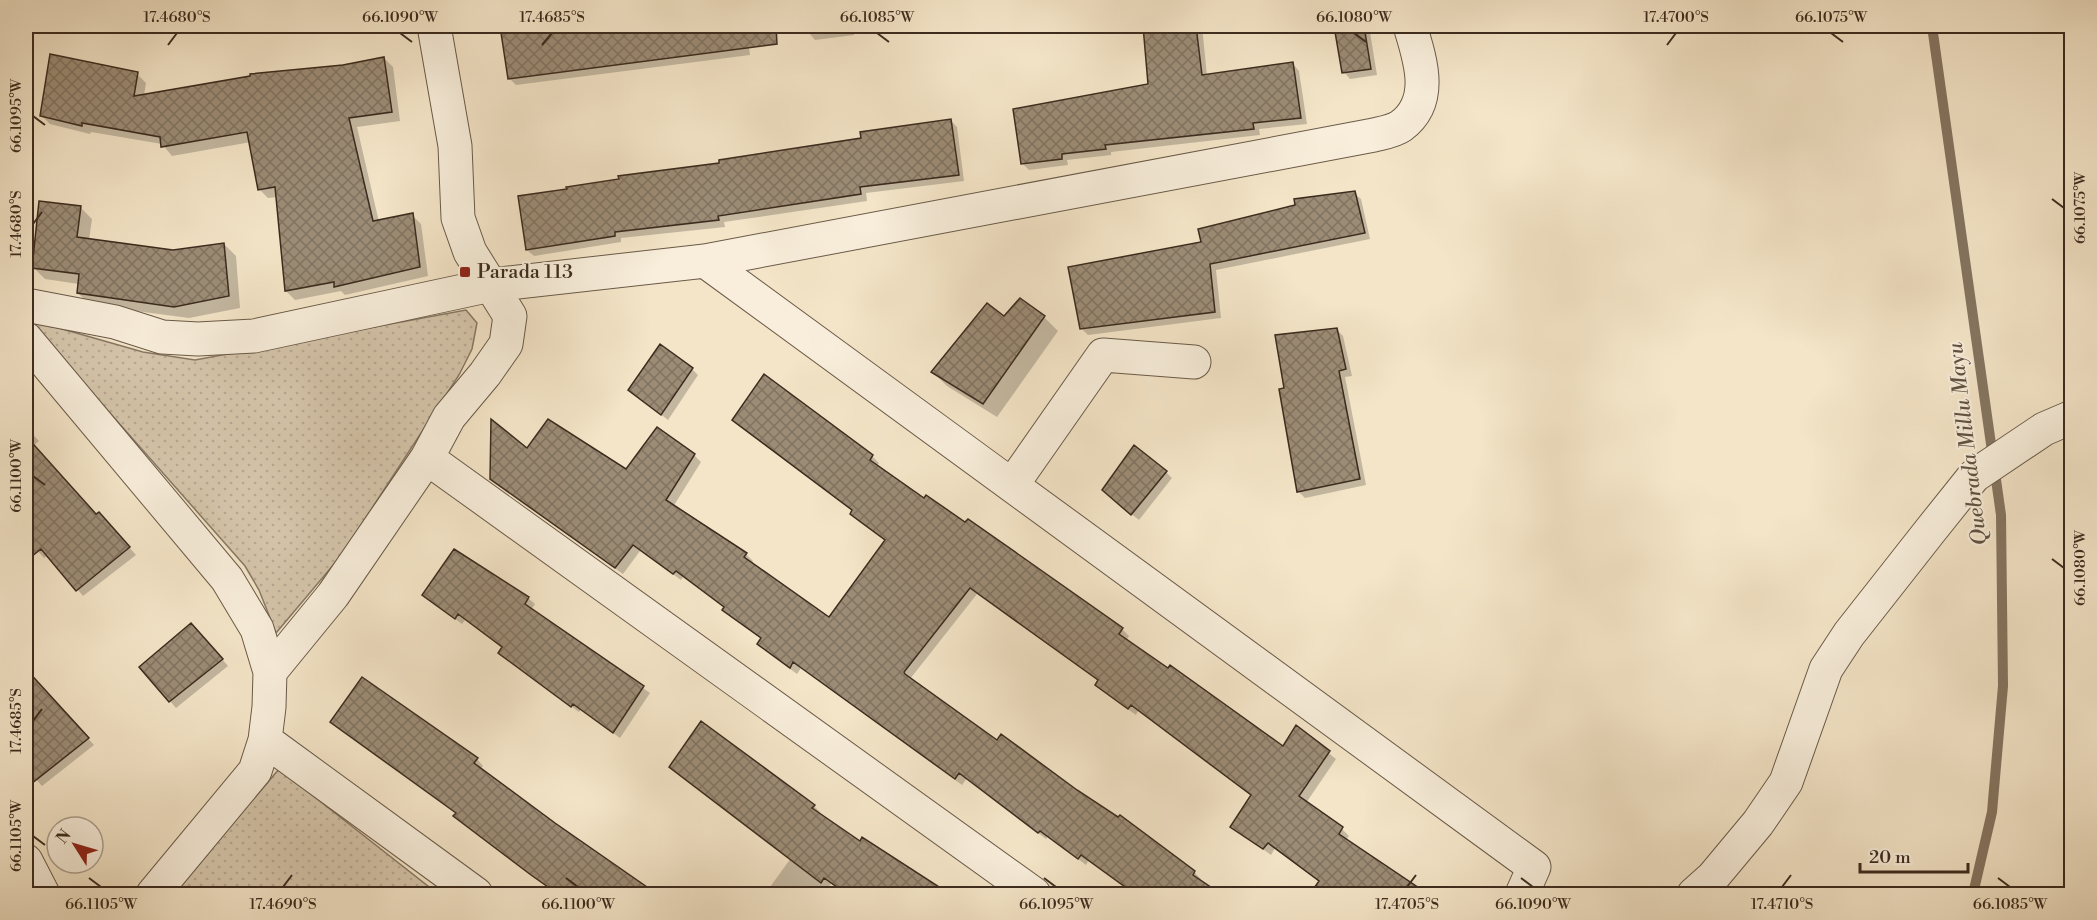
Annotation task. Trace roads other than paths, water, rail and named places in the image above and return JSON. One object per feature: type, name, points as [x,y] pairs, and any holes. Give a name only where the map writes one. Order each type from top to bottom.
[{"type":"street","points":[[270,672],[333,595],[427,458],[448,417],[485,375],[506,344],[510,316],[470,252],[458,218],[455,147],[434,26]]},
{"type":"street","points":[[26,304],[115,322],[162,337],[198,339],[254,336],[490,285],[705,261],[1374,135],[1400,126],[1420,106],[1423,80],[1410,26]]},
{"type":"street","points":[[705,261],[1533,867],[1522,894]]},
{"type":"street","points":[[26,339],[226,579],[256,629],[270,672],[265,740],[255,771],[153,894]]},
{"type":"street","points":[[1012,485],[1104,355],[1194,362]]},
{"type":"street","points":[[1694,894],[1713,877],[1758,823],[1786,782],[1826,669],[1849,634],[1878,597],[1974,476],[2044,429],[2072,417]]},
{"type":"street","points":[[427,458],[1034,894]]},
{"type":"street","points":[[265,740],[476,894]]},
{"type":"street","points":[[26,861],[43,894]]},
{"type":"waterway","name":"Quebrada Millu Mayu","points":[[1932,26],[2001,515],[2003,686],[1992,812],[1973,894]]},
{"type":"place","name":"Parada 113","points":[[465,272]]}]
